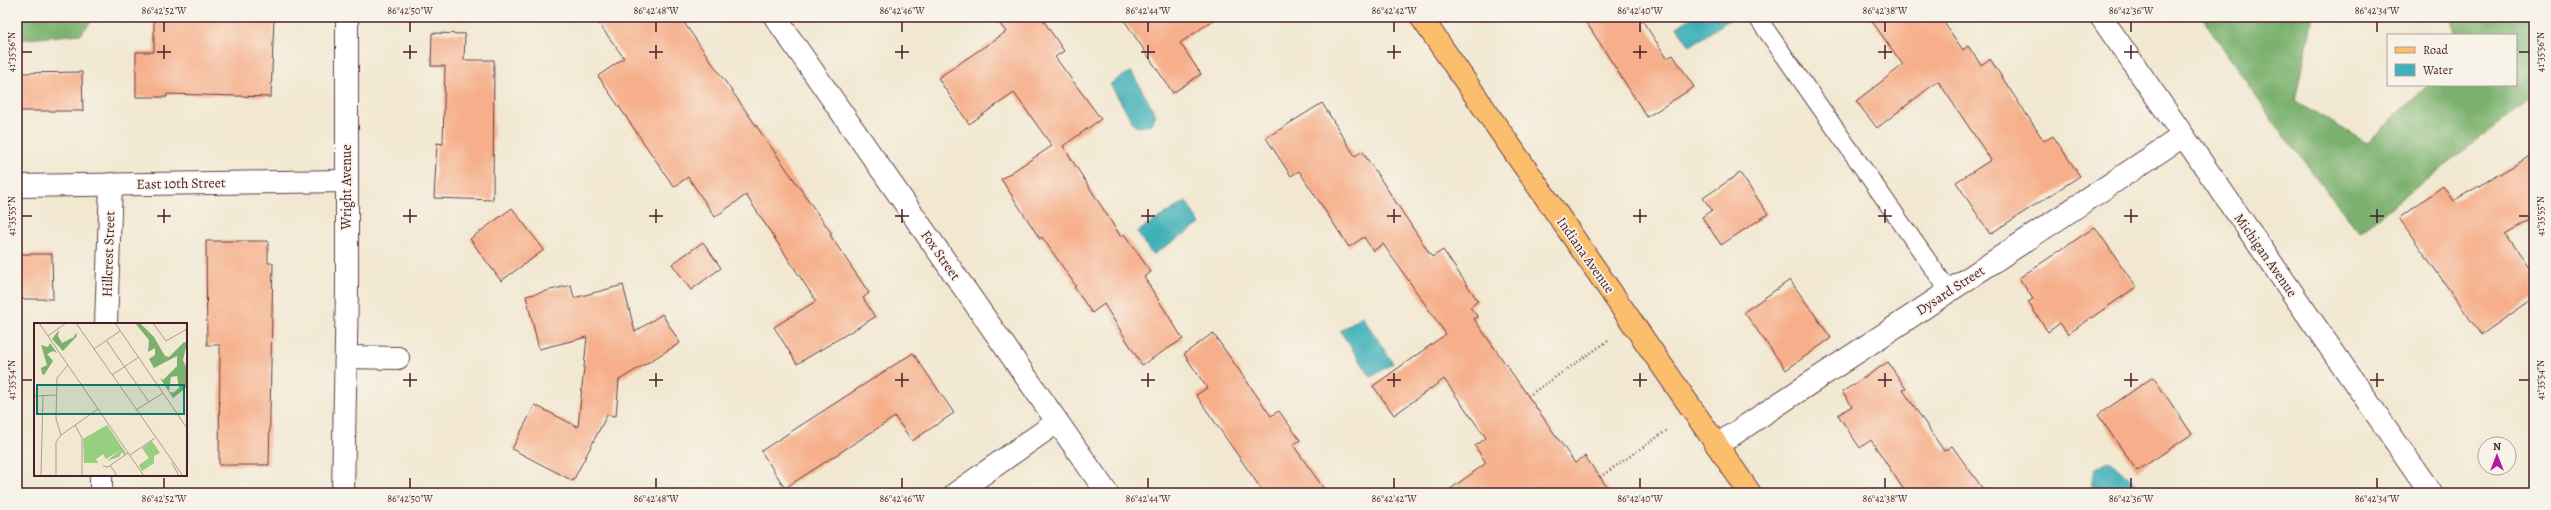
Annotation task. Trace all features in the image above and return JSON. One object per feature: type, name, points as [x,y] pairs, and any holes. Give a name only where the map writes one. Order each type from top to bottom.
[{"type":"main road","name":"Indiana Avenue","points":[[1421,17],[1750,493]]},
{"type":"street","name":"Wright Avenue","points":[[343,493],[346,357],[345,181],[347,17]]},
{"type":"street","name":"Fox Street","points":[[775,17],[1107,493]]},
{"type":"street","name":"Michigan Avenue","points":[[2102,17],[2183,136],[2432,493]]},
{"type":"street","name":"Dysard Street","points":[[1717,445],[2183,136]]},
{"type":"street","name":"East 10th Street","points":[[17,186],[345,181]]},
{"type":"street","name":"Hillcrest Street","points":[[106,323],[111,184]]},
{"type":"street","points":[[346,357],[398,358]]},
{"type":"street","points":[[956,493],[1057,422]]},
{"type":"street","points":[[101,476],[101,493]]},
{"type":"lane","points":[[1757,17],[1948,291]]},
{"type":"path","points":[[1528,396],[1633,324]]},
{"type":"path","points":[[1600,477],[1694,412]]},
{"type":"green space","points":[[17,17],[95,17],[81,34],[17,40]]},
{"type":"green space","points":[[2202,17],[2313,17],[2296,101],[2367,143],[2427,86],[2517,86],[2517,34],[2454,34],[2451,17],[2534,17],[2534,96],[2359,232],[2274,123]]},
{"type":"water","points":[[1692,17],[1732,18],[1690,46],[1677,27]]},
{"type":"water","points":[[1131,71],[1156,115],[1151,124],[1141,127],[1135,126],[1110,84]]},
{"type":"water","points":[[1186,201],[1200,224],[1152,255],[1137,232]]},
{"type":"water","points":[[1362,316],[1393,363],[1371,377],[1340,331]]},
{"type":"water","points":[[2109,462],[2115,465],[2146,493],[2096,493],[2091,484],[2096,468]]},
{"type":"building","points":[[154,17],[274,17],[271,97],[167,94],[167,97],[136,97],[136,52],[154,52]]},
{"type":"building","points":[[594,17],[680,17],[832,234],[830,235],[869,293],[863,298],[875,317],[797,364],[774,327],[816,301],[746,195],[715,217],[688,177],[674,187],[598,76],[624,58]]},
{"type":"building","points":[[995,17],[1041,17],[1064,51],[1055,57],[1101,119],[1063,146],[1121,237],[1124,234],[1151,272],[1144,277],[1183,339],[1142,365],[1104,304],[1092,313],[1074,287],[1076,286],[1042,237],[1040,239],[1001,179],[1052,146],[1014,93],[969,124],[938,78],[1006,32]]},
{"type":"building","points":[[1122,17],[1218,17],[1180,43],[1201,74],[1173,93]]},
{"type":"building","points":[[1583,17],[1640,17],[1667,58],[1673,55],[1694,87],[1647,117]]},
{"type":"building","points":[[1869,17],[1940,17],[1963,50],[1968,46],[1981,65],[1990,59],[2044,141],[2053,136],[2080,176],[1990,234],[1956,182],[1991,160],[1938,81],[1877,128],[1856,101],[1903,65]]},
{"type":"building","points":[[432,33],[465,34],[464,60],[494,60],[493,200],[434,198],[437,143],[443,144],[445,66],[431,66]]},
{"type":"building","points":[[82,72],[83,111],[17,111],[17,73]]},
{"type":"building","points":[[1322,103],[1355,156],[1362,151],[1432,257],[1443,250],[1478,301],[1470,307],[1478,317],[1474,319],[1575,463],[1585,456],[1611,493],[1445,493],[1486,463],[1475,446],[1486,438],[1444,379],[1394,415],[1373,386],[1446,334],[1383,244],[1373,251],[1364,237],[1349,247],[1299,171],[1291,176],[1266,138]]},
{"type":"building","points":[[2534,154],[2534,218],[2506,234],[2534,274],[2534,298],[2481,335],[2399,218],[2443,186],[2453,201]]},
{"type":"building","points":[[1740,173],[1768,214],[1721,245],[1702,217],[1712,210],[1703,198]]},
{"type":"building","points":[[512,208],[544,250],[501,281],[470,239]]},
{"type":"building","points":[[2095,227],[2136,287],[2068,334],[2060,323],[2048,332],[2028,302],[2033,299],[2019,278]]},
{"type":"building","points":[[206,241],[268,241],[268,263],[273,263],[269,465],[219,465],[220,345],[207,345]]},
{"type":"building","points":[[703,242],[721,268],[691,290],[672,264]]},
{"type":"building","points":[[17,254],[52,254],[53,299],[17,299]]},
{"type":"building","points":[[1790,280],[1831,338],[1786,370],[1744,312]]},
{"type":"building","points":[[571,285],[574,298],[623,285],[635,332],[662,314],[680,343],[619,380],[616,416],[607,415],[573,481],[512,449],[535,405],[578,427],[587,337],[539,349],[526,296]]},
{"type":"building","points":[[1213,333],[1271,416],[1279,411],[1300,440],[1293,445],[1327,493],[1264,493],[1196,395],[1207,388],[1184,354]]},
{"type":"building","points":[[913,353],[954,413],[912,441],[895,417],[785,488],[761,451]]},
{"type":"building","points":[[1888,362],[1906,389],[1903,390],[1944,451],[1952,446],[1986,493],[1906,493],[1871,440],[1860,448],[1838,415],[1852,406],[1842,392]]},
{"type":"building","points":[[2153,377],[2192,434],[2137,471],[2098,415]]}]
